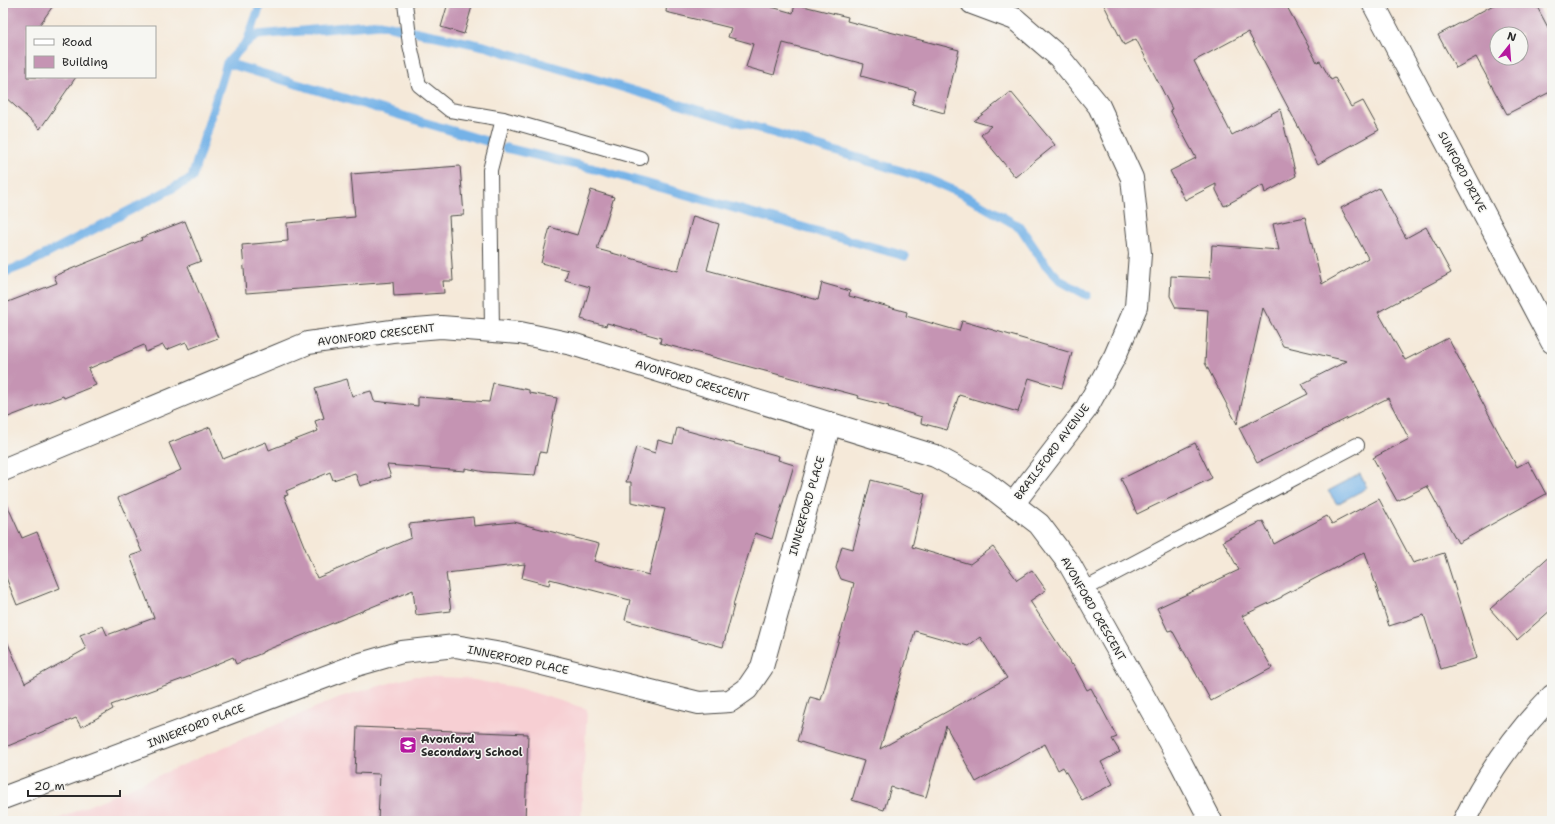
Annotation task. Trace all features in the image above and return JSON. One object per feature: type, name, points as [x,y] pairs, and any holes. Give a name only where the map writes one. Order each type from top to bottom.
[{"type":"street","name":"BRAILSFORD AVENUE","points":[[972,3],[1015,19],[1059,57],[1099,106],[1132,178],[1140,254],[1136,308],[1115,356],[1086,409],[1013,504]]},
{"type":"street","name":"SUNFORD DRIVE","points":[[1372,3],[1552,342]]},
{"type":"street","name":"AVONFORD CRESCENT","points":[[3,470],[308,343],[441,327],[520,333],[572,344],[935,456],[984,482],[1039,524],[1070,565],[1181,763],[1211,821]]},
{"type":"street","name":"INNERFORD PLACE","points":[[3,798],[350,668],[402,652],[455,646],[502,654],[699,703],[730,701],[747,689],[762,667],[830,423]]},
{"type":"street","points":[[1464,821],[1492,772],[1519,734],[1552,696]]},
{"type":"lane","points":[[406,6],[410,45],[419,85],[450,110],[502,119],[640,158]]},
{"type":"lane","points":[[492,330],[490,170],[502,119]]},
{"type":"lane","points":[[1083,590],[1357,445]]},
{"type":"shaded area","name":"Avonford Secondary School","points":[[415,676],[463,678],[519,688],[587,709],[581,821],[53,821],[340,697]]},
{"type":"water","points":[[1360,474],[1367,488],[1337,504],[1328,491]]},
{"type":"building","points":[[3,3],[55,3],[39,26],[26,26],[26,78],[75,78],[40,129],[3,95]]},
{"type":"building","points":[[448,3],[473,3],[464,34],[441,27]]},
{"type":"building","points":[[667,3],[757,3],[793,13],[795,4],[848,17],[847,21],[959,50],[944,113],[912,104],[916,91],[861,76],[864,64],[783,43],[774,75],[746,67],[753,44],[728,37],[731,28],[666,12]]},
{"type":"building","points":[[1103,3],[1285,3],[1317,62],[1320,61],[1331,80],[1335,78],[1351,107],[1363,101],[1379,130],[1318,164],[1248,32],[1194,61],[1232,135],[1280,109],[1296,176],[1265,193],[1263,185],[1224,206],[1216,190],[1216,184],[1185,200],[1170,171],[1196,158],[1170,110],[1172,109],[1136,39],[1124,45]]},
{"type":"building","points":[[1497,3],[1535,3],[1552,35],[1552,91],[1507,114],[1476,57],[1456,68],[1438,35]]},
{"type":"building","points":[[1011,92],[1055,145],[1015,177],[981,135],[991,126],[974,121]]},
{"type":"building","points":[[460,166],[464,215],[449,216],[453,281],[443,281],[444,293],[394,296],[393,282],[246,293],[242,245],[288,241],[287,223],[355,217],[351,174]]},
{"type":"building","points":[[1379,188],[1406,238],[1426,227],[1451,273],[1378,312],[1405,360],[1448,338],[1517,467],[1528,461],[1546,494],[1458,543],[1427,486],[1397,501],[1373,458],[1409,439],[1388,398],[1257,463],[1239,428],[1308,394],[1302,384],[1347,361],[1283,346],[1263,308],[1237,424],[1205,363],[1208,310],[1176,308],[1170,296],[1171,276],[1210,278],[1212,245],[1279,250],[1273,224],[1305,217],[1322,284],[1368,258],[1341,208]]},
{"type":"building","points":[[591,190],[614,197],[597,249],[678,271],[693,216],[719,224],[707,270],[818,300],[822,283],[850,291],[849,296],[907,312],[906,316],[959,331],[962,321],[1072,353],[1062,388],[1029,378],[1018,412],[959,395],[947,430],[921,423],[922,417],[858,398],[859,396],[660,343],[661,338],[607,323],[606,326],[581,319],[590,287],[565,280],[568,270],[541,263],[550,227],[577,235]]},
{"type":"building","points":[[185,221],[201,261],[188,266],[218,338],[189,349],[186,342],[166,350],[163,345],[146,352],[144,345],[88,369],[96,385],[64,398],[63,396],[3,419],[3,304],[57,283],[54,276],[142,240],[141,238]]},
{"type":"building","points":[[347,379],[352,396],[371,391],[374,401],[418,406],[418,397],[489,402],[493,383],[529,390],[529,393],[557,398],[546,453],[540,452],[535,475],[485,472],[465,468],[465,471],[387,465],[391,477],[360,486],[355,473],[333,480],[330,472],[286,491],[288,495],[284,496],[317,578],[411,538],[409,524],[473,517],[474,526],[514,522],[599,544],[594,561],[649,575],[665,509],[631,502],[631,482],[626,482],[636,447],[655,453],[658,440],[673,444],[677,428],[779,456],[778,460],[794,465],[772,539],[755,533],[733,605],[723,647],[625,620],[630,600],[550,579],[549,585],[522,578],[525,564],[446,573],[451,611],[416,615],[413,590],[236,664],[233,657],[190,675],[191,676],[111,705],[113,709],[81,727],[76,718],[3,748],[3,632],[25,683],[86,649],[80,635],[103,626],[107,635],[154,618],[130,556],[142,552],[118,498],[181,470],[169,443],[210,427],[223,459],[266,442],[269,450],[318,431],[315,421],[324,418],[315,388]]},
{"type":"building","points":[[1195,443],[1212,478],[1137,514],[1121,479]]},
{"type":"building","points":[[871,480],[925,494],[912,547],[970,564],[993,547],[1017,580],[1032,570],[1046,590],[1030,601],[1072,665],[1073,664],[1087,690],[1091,688],[1117,737],[1112,739],[1120,752],[1101,762],[1113,784],[1082,800],[1063,767],[1058,770],[1045,744],[976,782],[946,726],[926,797],[891,787],[884,810],[852,800],[864,761],[797,741],[810,697],[821,700],[847,612],[854,583],[841,579],[836,568],[842,546],[853,549]],"holes":[[[915,631],[968,646],[980,637],[1007,678],[880,749]]]},
{"type":"building","points":[[3,496],[22,538],[37,532],[60,588],[17,605],[3,570]]},
{"type":"building","points":[[1379,499],[1413,563],[1444,553],[1477,658],[1441,669],[1424,615],[1389,626],[1365,552],[1282,597],[1242,616],[1272,668],[1211,701],[1172,630],[1168,631],[1157,608],[1239,570],[1223,541],[1263,521],[1274,544],[1327,516],[1332,524]]},
{"type":"building","points":[[1552,554],[1552,609],[1517,640],[1490,609]]},
{"type":"building","points":[[357,727],[528,734],[525,821],[378,821],[380,774],[355,773]]},
{"type":"waterway","points":[[3,273],[31,262],[192,178],[227,63],[247,42],[261,3]]},
{"type":"waterway","points":[[247,42],[258,35],[380,24],[484,46],[928,179],[964,195],[1020,227],[1045,264],[1061,281],[1087,295]]},
{"type":"waterway","points":[[227,63],[486,141]]},
{"type":"waterway","points":[[506,148],[595,169],[905,256]]},
{"type":"place","name":"Avonford Secondary School","points":[[408,745]]}]
